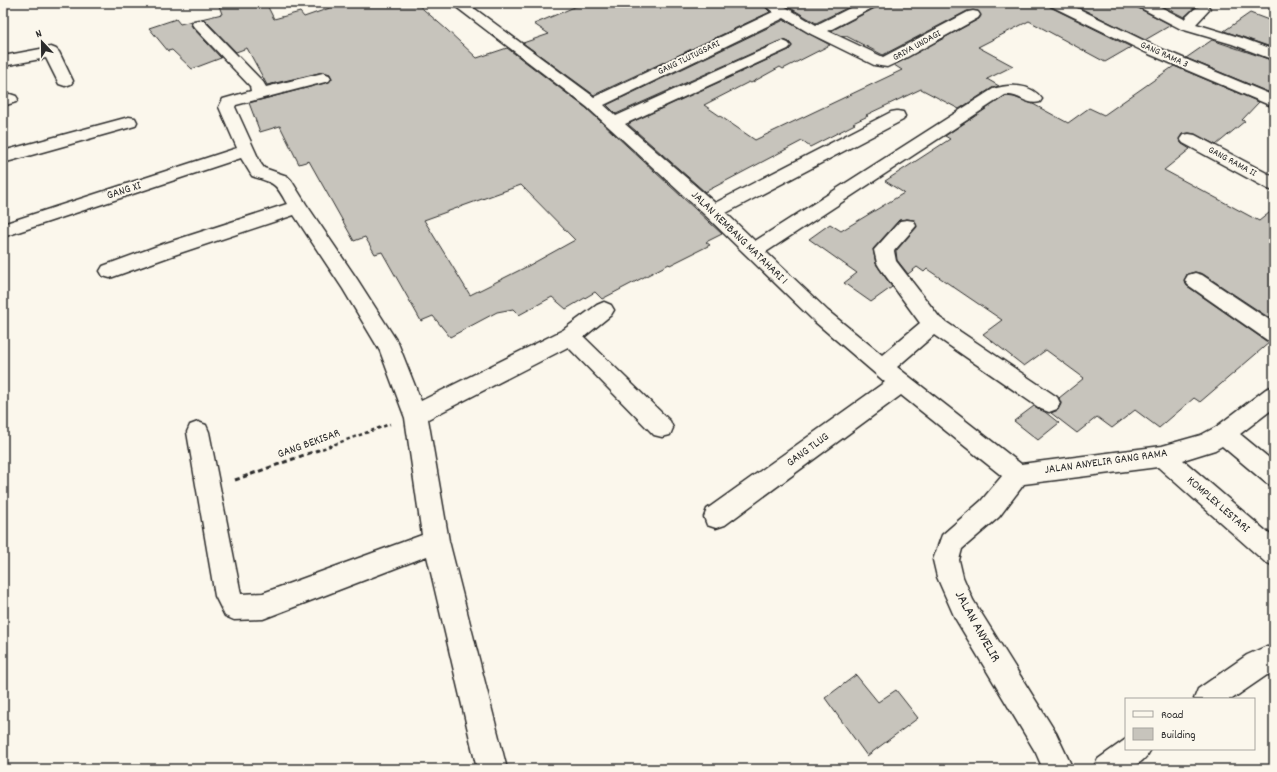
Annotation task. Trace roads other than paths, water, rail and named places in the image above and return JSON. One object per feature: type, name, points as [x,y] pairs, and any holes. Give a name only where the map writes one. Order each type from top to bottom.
[{"type":"street","name":"JALAN KEMBANG MATAHARI 1","points":[[458,3],[593,104],[713,212],[821,316],[900,383],[985,448],[1017,475]]},
{"type":"street","name":"GRIYA UNDAGI","points":[[769,3],[816,31],[871,59],[880,62],[887,62],[972,15]]},
{"type":"street","points":[[816,31],[871,3]]},
{"type":"street","name":"GANG RAMA 3","points":[[1056,3],[1154,51],[1274,102]]},
{"type":"street","points":[[1142,3],[1186,26],[1237,41],[1274,55]]},
{"type":"street","points":[[1186,26],[1203,9]]},
{"type":"street","name":"GANG TLUTUGSARI","points":[[593,104],[784,12]]},
{"type":"street","points":[[199,24],[257,85],[260,93]]},
{"type":"street","points":[[614,123],[783,46]]},
{"type":"street","points":[[3,61],[51,52],[64,81]]},
{"type":"street","points":[[323,78],[229,102],[227,107],[253,165],[258,172],[281,180],[285,184],[298,207],[350,284],[386,343],[415,415],[436,541],[492,769]]},
{"type":"street","points":[[753,251],[999,92],[1009,89],[1019,90],[1034,99]]},
{"type":"street","points":[[713,212],[897,116]]},
{"type":"street","points":[[3,157],[129,122]]},
{"type":"street","name":"GANG RAMA II","points":[[1189,139],[1274,185]]},
{"type":"street","name":"GANG XI","points":[[3,231],[246,151]]},
{"type":"street","points":[[110,271],[170,249],[298,207]]},
{"type":"street","points":[[907,226],[884,250],[887,263],[934,324],[1049,403]]},
{"type":"street","points":[[1195,280],[1274,334]]},
{"type":"street","points":[[415,415],[570,336],[604,310]]},
{"type":"street","points":[[882,368],[934,324]]},
{"type":"street","points":[[570,336],[662,428]]},
{"type":"street","name":"GANG TLUG","points":[[716,517],[900,383]]},
{"type":"street","name":"JALAN ANYELIR GANG RAMA","points":[[1017,475],[1162,456],[1207,443],[1224,434],[1274,395]]},
{"type":"street","points":[[198,432],[228,596],[234,608],[263,606],[436,541]]},
{"type":"street","points":[[1224,434],[1274,476]]},
{"type":"street","name":"KOMPLEX LESTARI","points":[[1162,456],[1274,554]]},
{"type":"street","name":"JALAN ANYELIR","points":[[1017,475],[990,509],[951,543],[946,560],[950,577],[964,609],[1046,743],[1058,769]]},
{"type":"street","points":[[1209,698],[1257,665],[1265,661],[1274,661]]},
{"type":"street","points":[[1108,769],[1135,750]]}]
